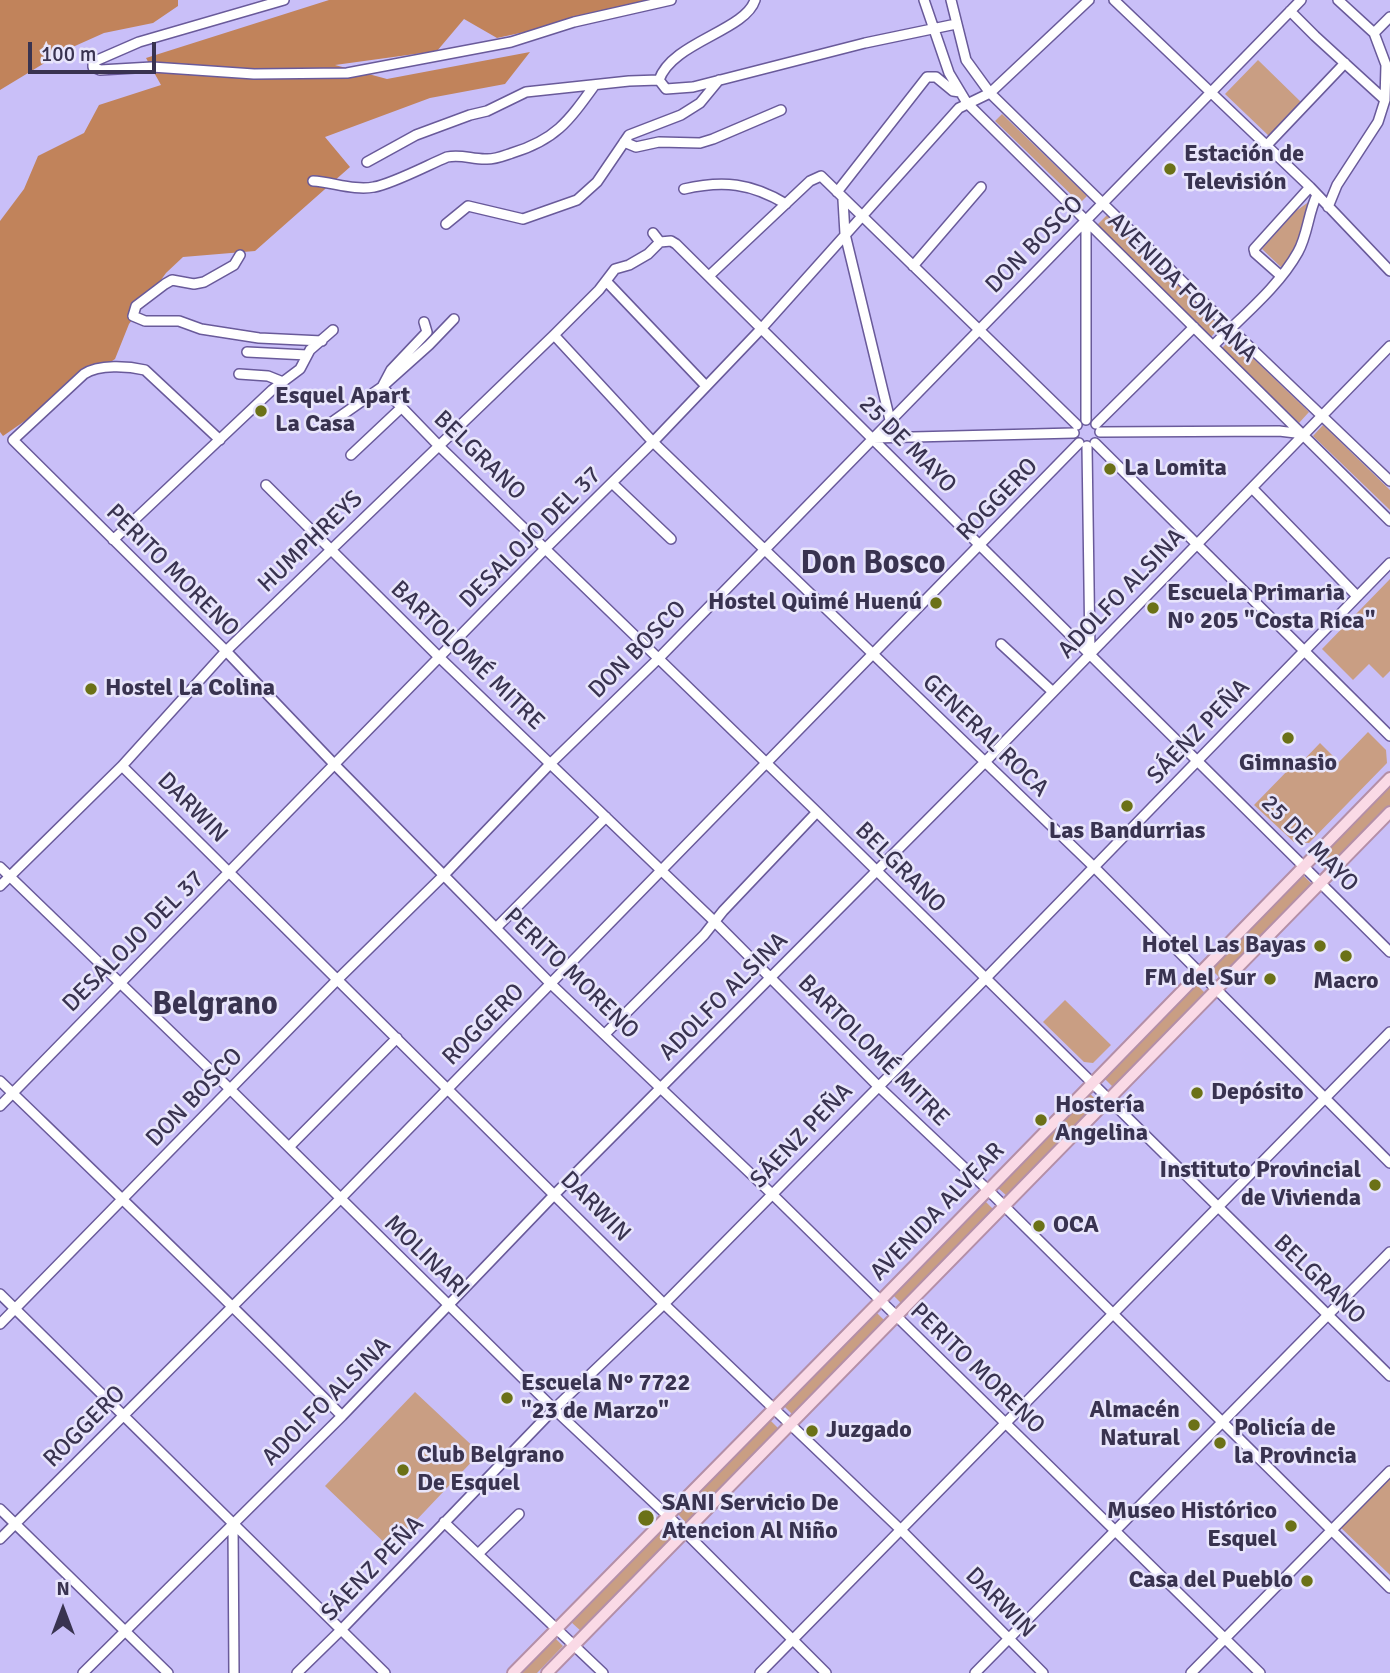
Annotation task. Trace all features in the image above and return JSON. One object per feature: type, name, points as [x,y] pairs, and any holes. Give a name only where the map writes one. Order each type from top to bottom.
[{"type":"main road","name":"AVENIDA ALVEAR","points":[[513,1673],[1390,778]]},
{"type":"main road","name":"AVENIDA ALVEAR","points":[[547,1673],[1390,812]]},
{"type":"street","points":[[284,0],[139,42],[93,62],[93,66],[100,70],[152,67],[254,74],[347,73],[511,42],[574,22],[671,0]]},
{"type":"street","points":[[659,80],[666,66],[746,15],[755,0]]},
{"type":"street","name":"AVENIDA FONTANA","points":[[924,0],[949,73],[967,103],[1390,521]]},
{"type":"street","name":"AVENIDA FONTANA","points":[[951,0],[966,60],[990,93],[1390,481]]},
{"type":"street","name":"DESALOJO DEL 37","points":[[0,1106],[653,442],[761,329],[959,108],[990,93],[1089,0]]},
{"type":"street","points":[[1114,0],[1310,187],[1390,271]]},
{"type":"street","name":"DON BOSCO","points":[[0,1324],[337,980],[444,875],[550,764],[659,658],[1301,0]]},
{"type":"street","points":[[1328,207],[1337,185],[1378,122],[1385,100],[1386,65],[1374,33],[1338,0]]},
{"type":"street","points":[[1290,11],[1385,100]]},
{"type":"street","points":[[1374,33],[1390,17]]},
{"type":"street","points":[[659,80],[666,89],[693,87],[876,40],[956,24]]},
{"type":"street","points":[[1267,145],[1345,63]]},
{"type":"street","points":[[890,420],[845,234],[840,196],[927,77],[936,77],[953,91],[960,92]]},
{"type":"street","points":[[367,162],[416,135],[487,111],[526,92],[659,80]]},
{"type":"street","points":[[446,224],[468,206],[523,219],[577,200],[597,182],[624,142],[636,131],[681,115],[701,103],[719,80]]},
{"type":"street","points":[[313,181],[376,187],[458,154],[485,159],[532,147],[549,138],[572,116],[594,86]]},
{"type":"street","points":[[624,142],[636,147],[659,142],[699,143],[781,110]]},
{"type":"street","points":[[709,276],[810,181],[821,176],[1079,426],[1087,444],[1306,650],[1390,736]]},
{"type":"street","points":[[684,189],[705,184],[751,186],[786,204]]},
{"type":"street","points":[[913,266],[981,187]]},
{"type":"street","points":[[1281,276],[1255,253],[1254,249],[1310,187]]},
{"type":"street","points":[[1213,346],[1281,276],[1301,246],[1317,195]]},
{"type":"street","points":[[1079,426],[1086,219]]},
{"type":"street","points":[[653,233],[660,242]]},
{"type":"street","name":"25 DE MAYO","points":[[660,242],[671,241],[676,244],[709,276],[1390,952]]},
{"type":"street","name":"HUMPHREYS","points":[[0,886],[121,766],[226,652],[554,335],[615,269],[629,265],[648,254],[660,242]]},
{"type":"street","points":[[240,255],[234,265],[204,282],[194,284],[172,280],[136,306],[132,312],[137,319],[145,321],[179,321],[209,331],[259,338],[321,341]]},
{"type":"street","points":[[606,281],[706,386]]},
{"type":"street","points":[[325,427],[382,387],[454,319]]},
{"type":"street","points":[[382,387],[391,370],[427,332],[424,322]]},
{"type":"street","points":[[1090,654],[1087,444],[1098,428],[1194,327]]},
{"type":"street","points":[[113,540],[300,369],[307,355],[333,330]]},
{"type":"street","name":"GENERAL ROCA","points":[[554,335],[653,442],[1094,867],[1199,975],[1390,1163]]},
{"type":"street","name":"ADOLFO ALSINA","points":[[83,1673],[342,1416],[555,1195],[984,763],[1390,346]]},
{"type":"street","points":[[247,352],[307,355]]},
{"type":"street","name":"PERITO MORENO","points":[[220,440],[145,370],[137,368],[93,369],[84,374],[13,440],[226,652],[551,984],[772,1194],[1260,1673]]},
{"type":"street","points":[[239,374],[268,376],[283,382]]},
{"type":"street","name":"BELGRANO","points":[[382,387],[439,446],[766,762],[1390,1376]]},
{"type":"street","points":[[351,455],[402,407]]},
{"type":"street","points":[[873,438],[1079,426],[1279,431],[1304,434]]},
{"type":"street","name":"ROGGERO","points":[[0,1539],[340,1199],[873,654],[1087,444]]},
{"type":"street","points":[[612,483],[671,539]]},
{"type":"street","name":"BARTOLOMÉ MITRE","points":[[266,485],[440,658],[715,921],[878,1086],[988,1190],[1390,1588]]},
{"type":"street","points":[[1252,489],[1357,596]]},
{"type":"street","name":"SÁENZ PEÑA","points":[[297,1673],[554,1409],[664,1304],[985,979],[1390,562]]},
{"type":"street","points":[[1001,644],[1053,692]]},
{"type":"street","name":"DARWIN","points":[[121,766],[449,1088],[664,1304],[901,1530],[1043,1673]]},
{"type":"street","points":[[605,1034],[817,812]]},
{"type":"street","points":[[496,928],[606,817]]},
{"type":"street","name":"MOLINARI","points":[[0,867],[826,1673]]},
{"type":"street","points":[[760,1673],[1114,1316],[1390,1032]]},
{"type":"street","points":[[289,1147],[397,1038]]},
{"type":"street","points":[[0,1081],[234,1306],[342,1416]]},
{"type":"street","points":[[975,1673],[1390,1252]]},
{"type":"street","points":[[0,1294],[385,1673]]},
{"type":"street","points":[[1191,1673],[1390,1471]]},
{"type":"street","points":[[0,1509],[167,1673]]},
{"type":"street","points":[[478,1554],[519,1514]]},
{"type":"street","points":[[444,1522],[603,1673]]},
{"type":"street","points":[[233,1524],[234,1673]]},
{"type":"shaded area","points":[[0,0],[178,0],[178,6],[153,23],[104,33],[66,50],[0,90]]},
{"type":"shaded area","points":[[329,0],[653,0],[598,16],[497,38],[464,19],[437,51],[335,65],[387,79],[530,52],[505,84],[430,98],[325,137],[350,167],[255,251],[183,257],[166,273],[129,324],[115,359],[3,436],[0,432],[0,221],[24,189],[38,156],[84,133],[99,105],[161,85],[146,58]]},
{"type":"shaded area","points":[[1258,60],[1302,103],[1270,137],[1225,94]]},
{"type":"shaded area","points":[[1002,114],[1087,196],[1080,203],[995,121]]},
{"type":"shaded area","points":[[1310,201],[1299,241],[1282,268],[1262,249],[1296,211]]},
{"type":"shaded area","points":[[1107,215],[1221,326],[1211,337],[1097,225]]},
{"type":"shaded area","points":[[1232,338],[1309,412],[1299,423],[1222,348]]},
{"type":"shaded area","points":[[1323,425],[1390,490],[1390,510],[1313,436]]},
{"type":"shaded area","points":[[1390,579],[1390,671],[1383,678],[1369,664],[1353,680],[1322,649]]},
{"type":"shaded area","points":[[1368,732],[1386,750],[1387,763],[1309,843],[1294,842],[1254,805],[1292,766],[1295,769],[1320,743],[1339,762]]},
{"type":"shaded area","points":[[1390,786],[1390,807],[1327,871],[1316,861]]},
{"type":"shaded area","points":[[1303,875],[1313,885],[1221,979],[1211,969]]},
{"type":"shaded area","points":[[1196,984],[1206,994],[1114,1088],[1104,1078]]},
{"type":"shaded area","points":[[1065,1000],[1111,1045],[1093,1063],[1084,1062],[1043,1022]]},
{"type":"shaded area","points":[[1089,1093],[1100,1103],[1008,1197],[997,1187]]},
{"type":"shaded area","points":[[984,1200],[994,1210],[902,1304],[892,1294]]},
{"type":"shaded area","points":[[875,1311],[885,1321],[794,1416],[783,1405]]},
{"type":"shaded area","name":"Club Belgrano De Esquel","points":[[415,1392],[480,1453],[390,1548],[325,1486]]},
{"type":"shaded area","points":[[770,1420],[780,1430],[688,1525],[678,1514]]},
{"type":"shaded area","points":[[1390,1470],[1390,1575],[1337,1524]]},
{"type":"shaded area","points":[[663,1527],[674,1537],[582,1632],[571,1622]]},
{"type":"shaded area","points":[[553,1636],[563,1646],[537,1673],[517,1673]]},
{"type":"place","name":"Estación de Televisión","points":[[1170,169]]},
{"type":"place","name":"Esquel Apart La Casa","points":[[261,411]]},
{"type":"place","name":"La Lomita","points":[[1110,469]]},
{"type":"place","name":"Hostel Quimé Huenú","points":[[936,603]]},
{"type":"place","name":"Escuela Primaria Nº 205 \"Costa Rica\"","points":[[1153,608]]},
{"type":"place","name":"Hostel La Colina","points":[[91,689]]},
{"type":"place","name":"Gimnasio","points":[[1288,738]]},
{"type":"place","name":"Las Bandurrias","points":[[1127,806]]},
{"type":"place","name":"Hotel Las Bayas","points":[[1320,946]]},
{"type":"place","name":"Macro","points":[[1346,956]]},
{"type":"place","name":"FM del Sur","points":[[1270,979]]},
{"type":"place","name":"Depósito","points":[[1197,1093]]},
{"type":"place","name":"Hostería Angelina","points":[[1041,1120]]},
{"type":"place","name":"Instituto Provincial de Vivienda","points":[[1375,1185]]},
{"type":"place","name":"OCA","points":[[1039,1226]]},
{"type":"place","name":"Escuela N° 7722 \"23 de Marzo\"","points":[[507,1398]]},
{"type":"place","name":"Almacén Natural","points":[[1194,1425]]},
{"type":"place","name":"Juzgado","points":[[812,1431]]},
{"type":"place","name":"Policía de la Provincia","points":[[1220,1443]]},
{"type":"place","name":"Club Belgrano De Esquel","points":[[403,1470]]},
{"type":"place","name":"SANI Servicio De Atencion Al Niño","points":[[646,1518]]},
{"type":"place","name":"Museo Histórico Esquel","points":[[1291,1526]]},
{"type":"place","name":"Casa del Pueblo","points":[[1307,1581]]},
{"type":"district","name":"Don Bosco","points":[[873,565]]},
{"type":"district","name":"Belgrano","points":[[215,1006]]}]
